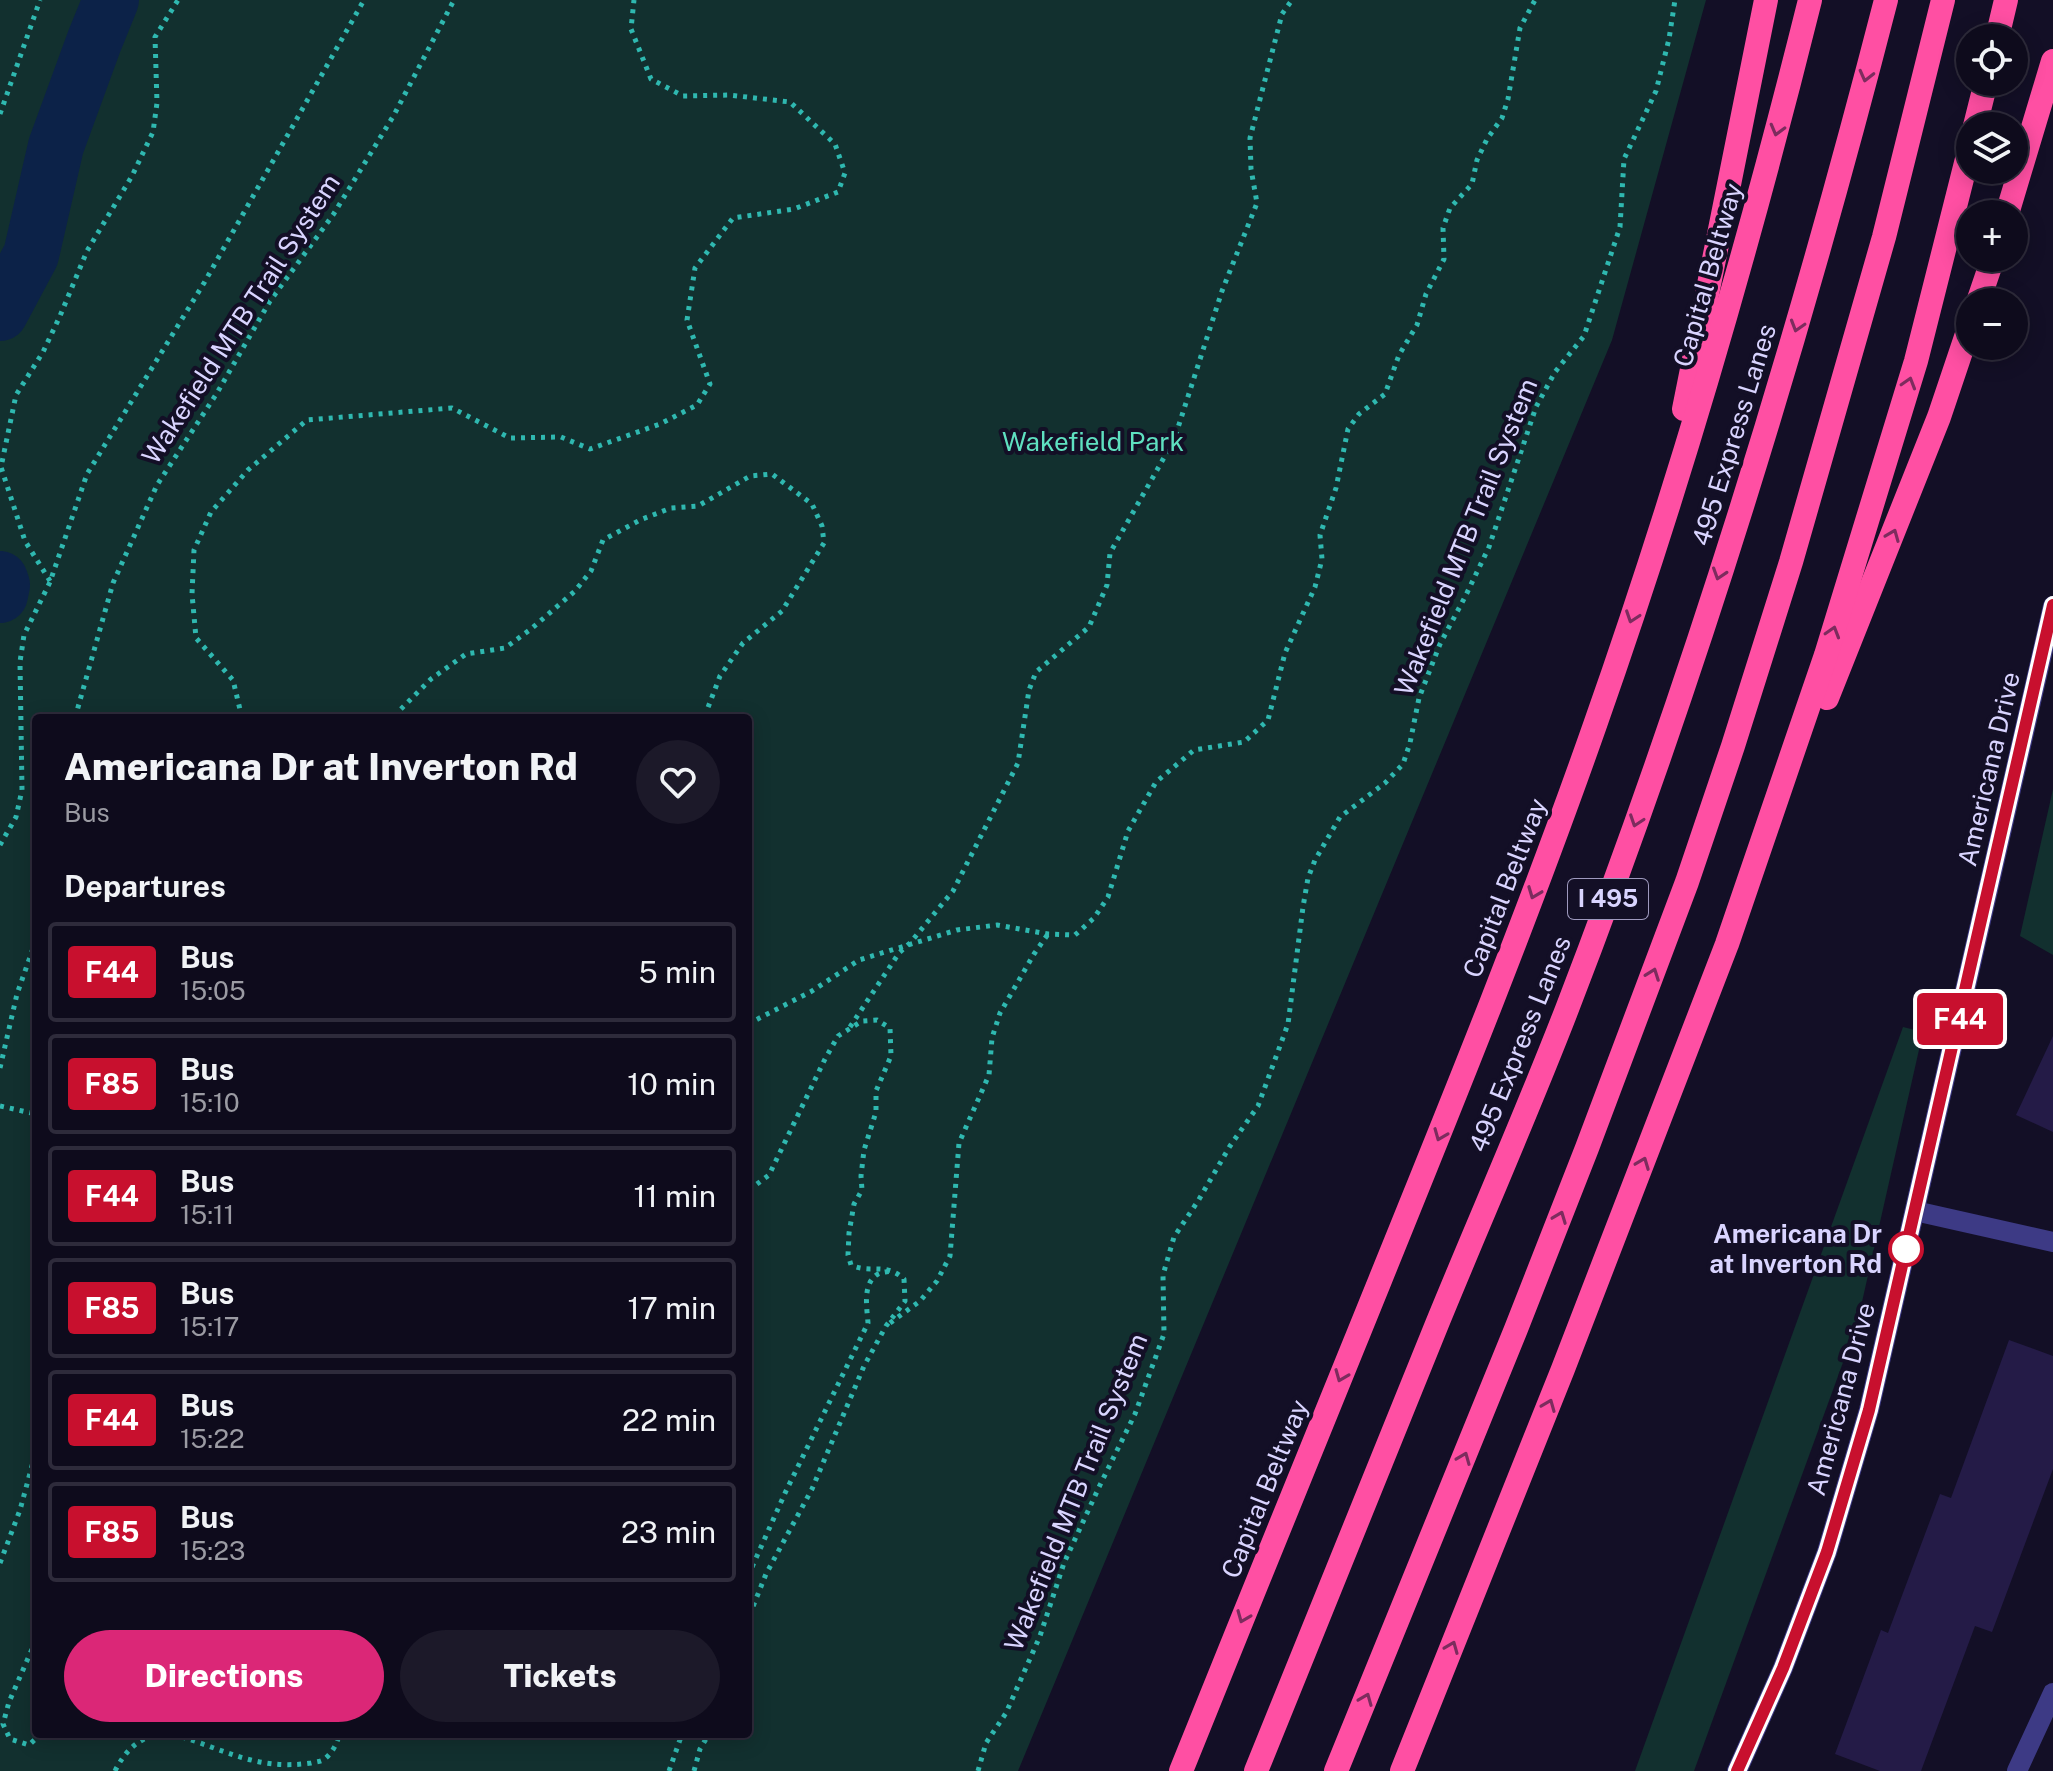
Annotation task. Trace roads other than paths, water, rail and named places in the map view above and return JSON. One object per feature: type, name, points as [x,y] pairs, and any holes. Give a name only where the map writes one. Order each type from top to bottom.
[{"type":"highway","points":[[1657,543],[1766,0]]},
{"type":"highway","name":"Capital Beltway","points":[[1181,1771],[1440,1134],[1596,723],[1704,392],[1810,0]]},
{"type":"highway","name":"495 Express Lanes","points":[[1256,1771],[1566,1012],[1629,840],[1714,592],[1790,351],[1886,0]]},
{"type":"highway","name":"I 495","points":[[1336,1771],[1516,1329],[1687,882],[1795,547],[1884,237],[1943,0]]},
{"type":"highway","points":[[2000,24],[2006,0]]},
{"type":"highway","points":[[2011,200],[2053,61]]},
{"type":"highway","points":[[1727,944],[1826,655],[1916,361],[1961,184]]},
{"type":"highway","points":[[1402,1771],[1557,1384],[1727,944],[1903,511],[1958,360]]},
{"type":"street","name":"Americana Drive","points":[[1737,1771],[1783,1668],[1827,1552],[1869,1410],[2053,606]]},
{"type":"street","points":[[1915,1211],[2053,1242]]},
{"type":"street","points":[[2017,1771],[2053,1693]]},
{"type":"waterway","points":[[0,313],[31,255],[56,146],[111,0]]},
{"type":"waterway","points":[[0,579],[0,595]]},
{"type":"place","name":"Americana Dr at Inverton Rd","points":[[1906,1249]]},
{"type":"park label","name":"Wakefield Park","points":[[1093,442]]}]
